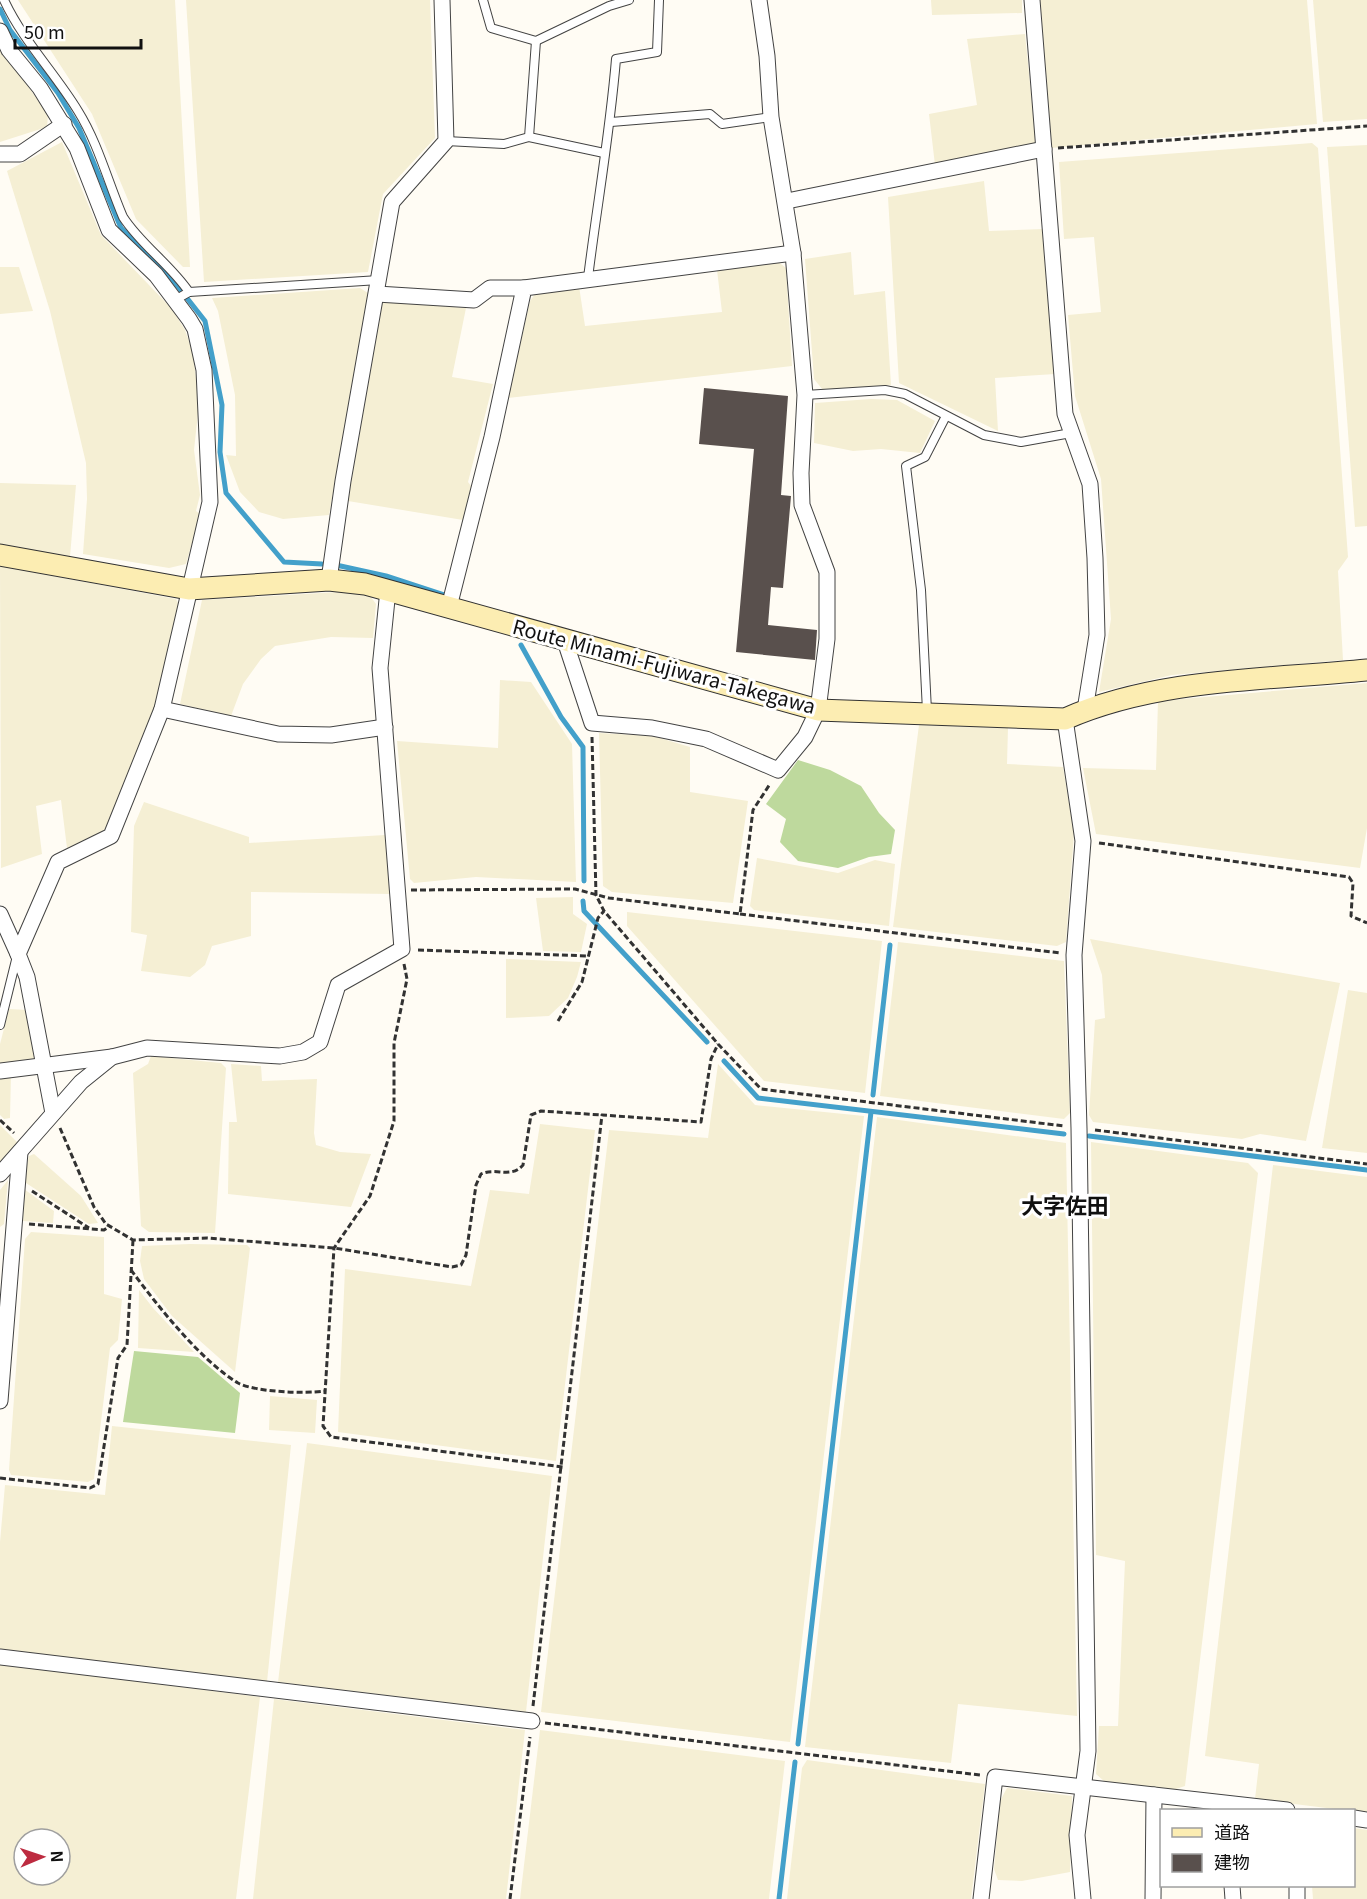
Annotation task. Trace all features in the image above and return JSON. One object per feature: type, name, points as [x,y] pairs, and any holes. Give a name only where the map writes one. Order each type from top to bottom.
[{"type":"main road","name":"Route Minami-Fujiwara-Takegawa","points":[[0,555],[189,589],[328,580],[365,584],[818,710],[872,714],[927,713],[1065,719],[1085,710],[1160,691],[1367,670]]},
{"type":"street","points":[[328,580],[392,202],[446,141],[442,0]]},
{"type":"street","points":[[566,641],[592,723],[652,728],[706,739],[778,770],[805,737],[818,710],[827,639],[827,572],[802,505],[801,473],[805,395],[794,253],[771,117],[767,56],[759,0]]},
{"type":"street","points":[[1032,0],[1065,414],[1090,484],[1095,558],[1096,635],[1085,710]]},
{"type":"street","points":[[0,31],[9,50],[78,148],[109,230],[178,298],[195,329],[204,370],[207,404],[210,502],[162,709],[111,836],[58,862],[18,954]]},
{"type":"street","points":[[0,154],[20,154],[63,124]]},
{"type":"street","points":[[787,201],[1044,149]]},
{"type":"street","points":[[378,287],[474,300],[490,288],[524,288],[794,253]]},
{"type":"street","points":[[449,607],[492,437],[524,288]]},
{"type":"street","points":[[0,1071],[112,1057],[147,1048],[280,1056],[303,1052],[320,1042],[338,985],[402,949],[380,668],[388,590]]},
{"type":"street","points":[[162,709],[278,734],[331,735],[385,727]]},
{"type":"street","points":[[1065,719],[1073,762],[1082,846],[1074,955],[1079,1128],[1088,1751],[1082,1786],[1077,1854],[1083,1899]]},
{"type":"street","points":[[0,914],[27,977],[53,1113]]},
{"type":"street","points":[[0,1174],[81,1082],[112,1057]]},
{"type":"street","points":[[0,1401],[14,1223],[23,1148]]},
{"type":"street","points":[[0,1657],[531,1722]]},
{"type":"street","points":[[981,1899],[995,1777],[1154,1795],[1229,1807],[1268,1809]]},
{"type":"street","points":[[1153,1899],[1154,1795]]},
{"type":"lane","points":[[3,0],[22,33],[80,113],[93,138],[123,217],[129,227],[175,271],[189,292]]},
{"type":"lane","points":[[483,0],[491,28],[536,41],[609,6],[628,0]]},
{"type":"lane","points":[[588,278],[604,153],[611,122],[616,59],[657,52],[659,0]]},
{"type":"lane","points":[[529,137],[536,41]]},
{"type":"lane","points":[[611,122],[710,114],[722,124],[771,117]]},
{"type":"lane","points":[[446,141],[504,144],[529,137],[604,153]]},
{"type":"lane","points":[[178,298],[189,292],[378,287]]},
{"type":"lane","points":[[805,395],[885,390],[905,394],[984,435],[1021,442],[1071,433]]},
{"type":"lane","points":[[927,713],[921,590],[906,465],[925,458],[946,416]]},
{"type":"lane","points":[[0,1025],[18,954]]},
{"type":"path","points":[[1044,149],[1367,126]]},
{"type":"path","points":[[592,723],[596,895],[608,919],[718,1044],[761,1089],[1367,1164]]},
{"type":"path","points":[[740,914],[753,810],[778,770]]},
{"type":"path","points":[[1082,846],[1098,843],[1349,877],[1353,884],[1351,916],[1367,923]]},
{"type":"path","points":[[397,890],[564,889],[740,914],[1074,955]]},
{"type":"path","points":[[558,1021],[582,982],[598,918],[604,911]]},
{"type":"path","points":[[563,1467],[331,1437],[323,1426],[324,1391],[334,1248],[370,1196],[394,1121],[394,1043],[407,980],[402,949],[589,956]]},
{"type":"path","points":[[53,1113],[94,1207],[110,1226],[133,1240],[207,1238],[334,1248],[452,1267],[461,1264],[466,1255],[476,1185],[481,1174],[489,1171],[512,1174],[518,1171],[523,1165],[531,1115],[542,1111],[700,1122],[711,1059],[718,1044]]},
{"type":"path","points":[[510,1899],[563,1467],[602,1114]]},
{"type":"path","points":[[0,1120],[23,1148]]},
{"type":"path","points":[[18,1182],[91,1229]]},
{"type":"path","points":[[14,1223],[104,1230],[110,1226]]},
{"type":"path","points":[[0,1478],[90,1488],[98,1484],[118,1358],[127,1345],[133,1240]]},
{"type":"path","points":[[131,1270],[159,1307],[206,1356],[239,1383],[260,1389],[324,1391]]},
{"type":"path","points":[[531,1722],[995,1777]]},
{"type":"shaded area","points":[[18,0],[175,0],[190,267],[183,267],[136,219],[92,114]]},
{"type":"shaded area","points":[[186,0],[430,0],[435,138],[383,194],[368,272],[204,282]]},
{"type":"shaded area","points":[[931,0],[1022,0],[1022,13],[932,15]]},
{"type":"shaded area","points":[[1040,0],[1307,0],[1317,124],[1051,148]]},
{"type":"shaded area","points":[[1313,0],[1367,0],[1367,119],[1323,122]]},
{"type":"shaded area","points":[[1025,34],[1036,143],[935,165],[929,114],[977,105],[967,39]]},
{"type":"shaded area","points":[[0,46],[48,115],[47,127],[0,142]]},
{"type":"shaded area","points":[[62,142],[101,235],[172,309],[185,330],[193,353],[199,404],[194,450],[200,495],[196,511],[200,514],[186,564],[169,568],[83,554],[87,499],[86,463],[50,311],[7,171]]},
{"type":"shaded area","points":[[1312,143],[1318,148],[1348,557],[1338,571],[1343,660],[1172,675],[1099,692],[1111,619],[1101,479],[1075,396],[1068,315],[1101,312],[1094,237],[1064,239],[1059,162]]},
{"type":"shaded area","points":[[1367,145],[1367,526],[1355,527],[1327,147]]},
{"type":"shaded area","points":[[984,181],[989,231],[1043,229],[1055,374],[995,378],[998,431],[899,383],[888,197]]},
{"type":"shaded area","points":[[851,252],[854,295],[885,291],[891,385],[823,390],[814,379],[805,259]]},
{"type":"shaded area","points":[[777,261],[786,268],[792,366],[508,398],[530,301],[537,291],[579,286],[585,326],[722,312],[717,270]]},
{"type":"shaded area","points":[[0,267],[19,267],[33,311],[0,314]]},
{"type":"shaded area","points":[[360,288],[368,293],[329,515],[283,519],[259,512],[240,492],[226,455],[236,456],[235,395],[218,311],[212,298]]},
{"type":"shaded area","points":[[386,301],[466,308],[452,377],[493,384],[468,482],[471,486],[463,520],[348,501],[382,303]]},
{"type":"shaded area","points":[[871,399],[897,400],[935,421],[920,453],[881,449],[853,451],[814,443],[815,403]]},
{"type":"shaded area","points":[[0,483],[76,485],[70,557],[0,544]]},
{"type":"shaded area","points":[[0,566],[176,599],[179,605],[157,708],[106,832],[67,848],[61,800],[36,806],[42,854],[1,868]]},
{"type":"shaded area","points":[[355,591],[371,597],[376,604],[373,638],[331,637],[275,646],[261,659],[243,684],[231,716],[180,704],[202,600]]},
{"type":"shaded area","points":[[500,680],[531,682],[572,744],[576,882],[476,877],[414,883],[410,879],[397,741],[498,748]]},
{"type":"shaded area","points":[[1367,683],[1367,828],[1360,868],[1096,834],[1083,768],[1156,770],[1158,701]]},
{"type":"shaded area","points":[[919,725],[1008,728],[1007,764],[1063,767],[1074,833],[1066,942],[1057,946],[893,927]]},
{"type":"shaded area","points":[[599,733],[653,736],[690,747],[690,792],[748,801],[733,903],[612,892],[603,886]]},
{"type":"shaded area","points":[[144,802],[249,837],[249,843],[385,835],[391,894],[251,892],[251,936],[212,946],[205,965],[190,977],[141,971],[147,935],[131,932],[134,826]]},
{"type":"shaded area","points":[[757,858],[838,873],[875,860],[895,864],[889,926],[754,910],[750,906]]},
{"type":"shaded area","points":[[573,897],[573,914],[587,924],[581,952],[543,951],[536,898]]},
{"type":"shaded area","points":[[627,912],[882,941],[865,1093],[764,1081],[627,926]]},
{"type":"shaded area","points":[[1090,939],[1340,983],[1306,1141],[1260,1134],[1242,1139],[1093,1122],[1089,1115],[1095,1020],[1105,1018],[1102,975]]},
{"type":"shaded area","points":[[898,942],[1064,961],[1070,1113],[1064,1119],[880,1096]]},
{"type":"shaded area","points":[[506,959],[581,962],[568,998],[549,1016],[506,1018]]},
{"type":"shaded area","points":[[1348,990],[1367,993],[1367,1153],[1322,1148]]},
{"type":"shaded area","points":[[9,1009],[27,1010],[38,1062],[0,1067],[0,1044]]},
{"type":"shaded area","points":[[151,1056],[221,1063],[226,1068],[215,1233],[149,1232],[141,1226],[133,1073],[148,1064]]},
{"type":"shaded area","points":[[231,1064],[261,1066],[262,1081],[317,1079],[314,1133],[316,1145],[340,1152],[371,1154],[351,1207],[228,1194],[229,1122],[237,1122]]},
{"type":"shaded area","points":[[718,1064],[755,1105],[864,1116],[790,1742],[541,1712],[609,1130],[708,1138]]},
{"type":"shaded area","points":[[11,1074],[10,1118],[4,1119],[0,1115],[0,1076]]},
{"type":"shaded area","points":[[877,1117],[1066,1143],[1077,1716],[958,1704],[951,1763],[805,1747]]},
{"type":"shaded area","points":[[540,1124],[595,1130],[556,1461],[338,1432],[345,1269],[471,1286],[490,1190],[529,1194]]},
{"type":"shaded area","points":[[0,1125],[19,1144],[0,1164]]},
{"type":"shaded area","points":[[1091,1142],[1248,1163],[1258,1173],[1185,1786],[1173,1790],[1104,1781],[1096,1774],[1099,1726],[1118,1726],[1125,1561],[1096,1555]]},
{"type":"shaded area","points":[[34,1154],[81,1196],[98,1223],[89,1224],[26,1183],[25,1173],[29,1156]]},
{"type":"shaded area","points":[[1273,1165],[1367,1177],[1367,1813],[1355,1812],[1355,1809],[1335,1809],[1255,1799],[1259,1764],[1205,1756]]},
{"type":"shaded area","points":[[8,1180],[4,1224],[0,1227],[0,1190]]},
{"type":"shaded area","points":[[24,1189],[54,1211],[53,1223],[23,1221]]},
{"type":"shaded area","points":[[31,1232],[104,1237],[104,1294],[122,1299],[118,1340],[110,1348],[94,1479],[88,1482],[11,1475],[9,1470],[25,1239]]},
{"type":"shaded area","points":[[247,1245],[250,1248],[235,1372],[172,1316],[144,1279],[140,1261],[142,1246]]},
{"type":"shaded area","points":[[139,1290],[153,1308],[194,1352],[138,1348]]},
{"type":"shaded area","points":[[270,1396],[317,1400],[315,1433],[269,1430]]},
{"type":"shaded area","points":[[112,1426],[291,1445],[267,1682],[0,1651],[0,1542],[5,1485],[105,1495]]},
{"type":"shaded area","points":[[307,1443],[552,1476],[526,1712],[278,1682]]},
{"type":"shaded area","points":[[0,1664],[260,1697],[236,1899],[0,1899]]},
{"type":"shaded area","points":[[274,1699],[525,1730],[506,1899],[253,1899]]},
{"type":"shaded area","points":[[540,1730],[785,1761],[769,1899],[520,1899]]},
{"type":"shaded area","points":[[807,1760],[985,1784],[971,1899],[787,1899],[802,1768]]},
{"type":"shaded area","points":[[1007,1788],[1072,1796],[1070,1872],[1022,1881],[998,1880],[994,1869],[1000,1801]]},
{"type":"shaded area","points":[[1355,1828],[1367,1830],[1367,1899],[1313,1899],[1312,1887],[1355,1887]]},
{"type":"green space","points":[[798,760],[830,770],[861,786],[879,813],[895,830],[891,854],[869,857],[838,868],[798,861],[780,842],[786,819],[766,804]]},
{"type":"green space","points":[[134,1351],[198,1357],[240,1393],[235,1433],[123,1422]]},
{"type":"building","points":[[704,388],[788,396],[781,495],[791,496],[783,588],[771,587],[768,625],[817,630],[815,660],[736,652],[754,449],[699,444]]},
{"type":"waterway","points":[[0,9],[10,30],[58,93],[79,128],[121,228],[172,279],[205,321],[222,405],[220,452],[226,493],[284,562],[322,564]]},
{"type":"waterway","points":[[336,565],[386,576],[444,595]]},
{"type":"waterway","points":[[521,645],[561,717],[583,747],[584,881]]},
{"type":"waterway","points":[[583,901],[584,911],[707,1042]]},
{"type":"waterway","points":[[873,1095],[890,945]]},
{"type":"waterway","points":[[724,1061],[758,1098],[1064,1134]]},
{"type":"waterway","points":[[798,1744],[871,1112]]},
{"type":"waterway","points":[[1089,1136],[1367,1170]]},
{"type":"waterway","points":[[779,1899],[795,1762]]},
{"type":"district","name":"大字佐田","points":[[1065,1206]]}]
